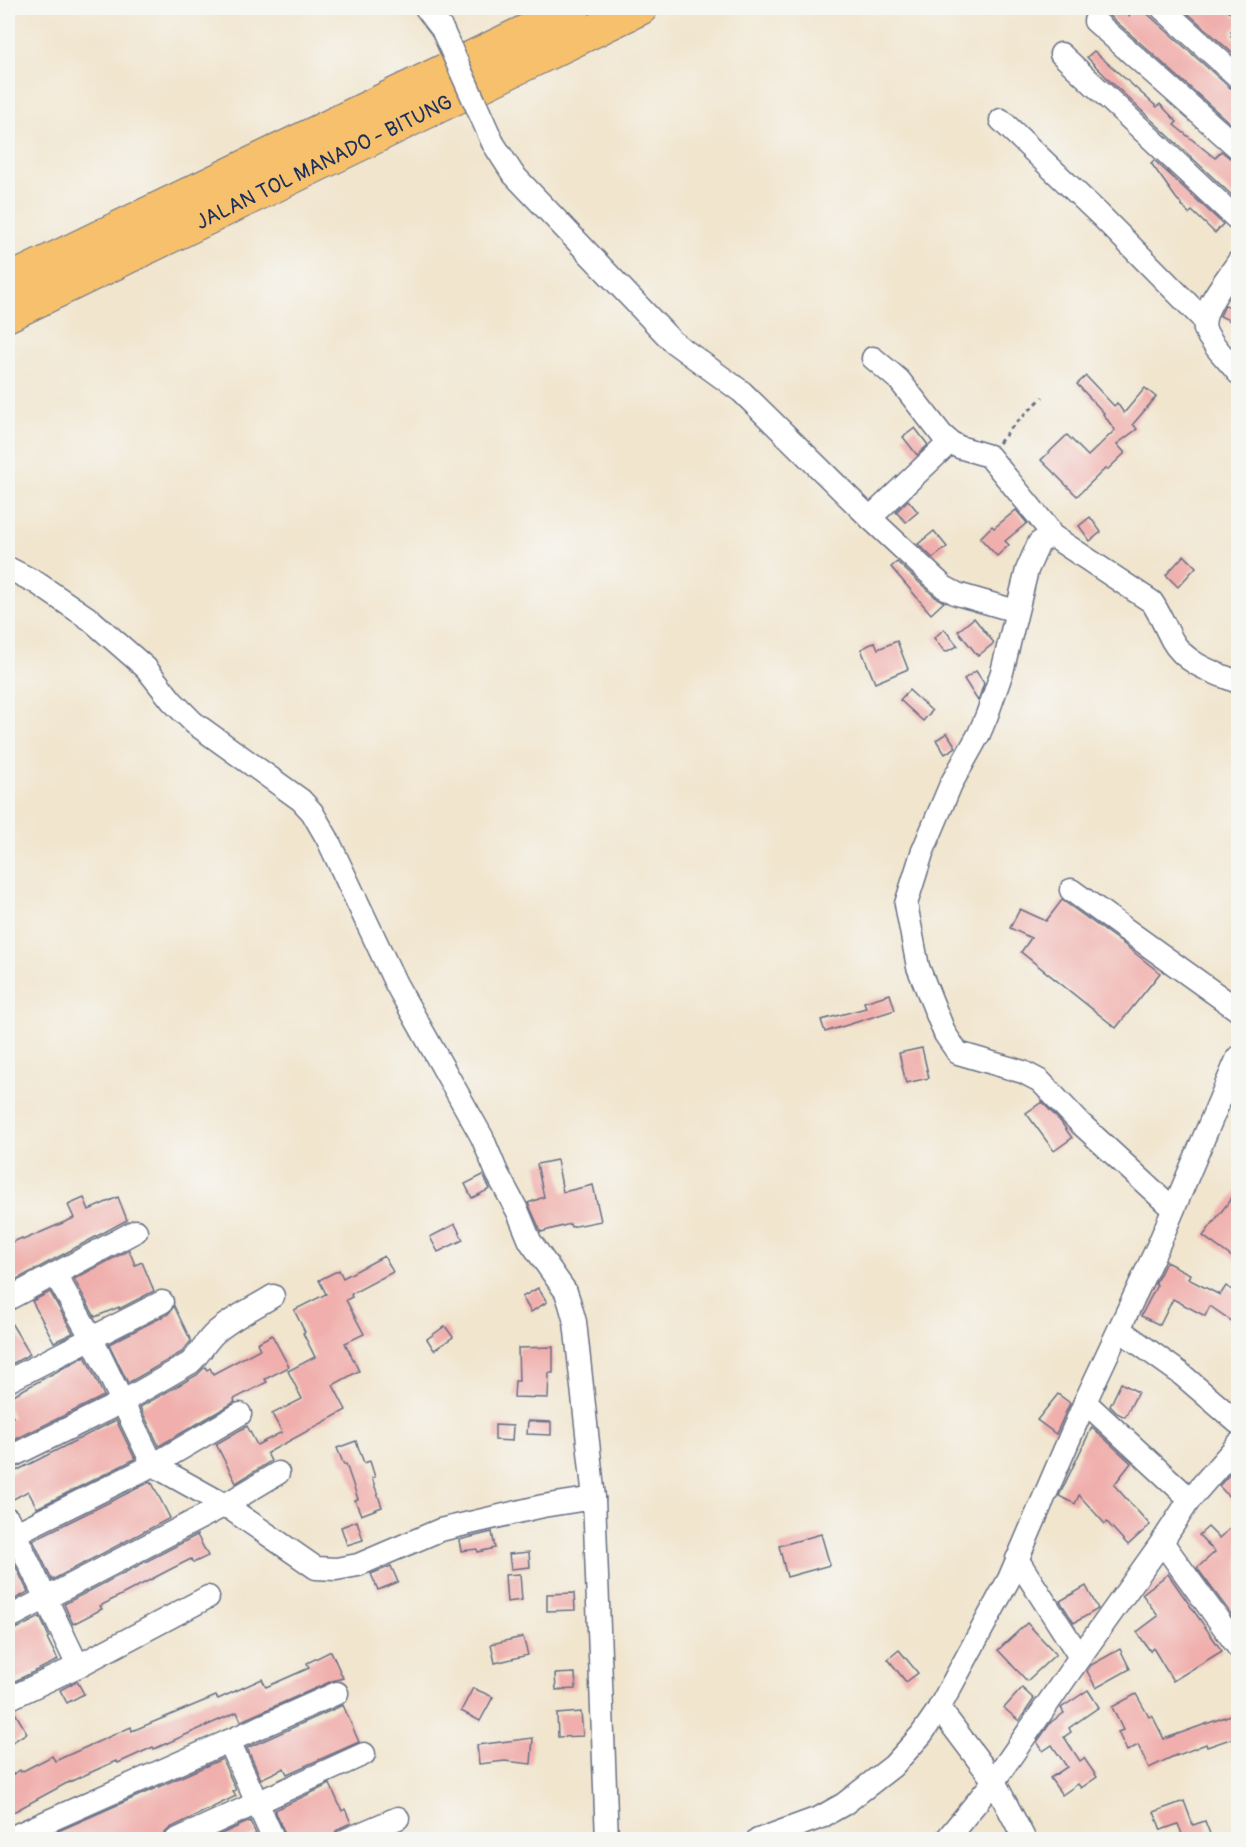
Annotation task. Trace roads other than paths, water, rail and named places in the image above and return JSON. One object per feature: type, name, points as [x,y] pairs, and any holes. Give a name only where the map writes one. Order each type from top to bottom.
[{"type":"highway","name":"JALAN TOL MANADO - BITUNG","points":[[8,281],[574,8]]},
{"type":"highway","name":"JALAN TOL MANADO - BITUNG","points":[[8,315],[641,8]]},
{"type":"street","points":[[426,8],[442,30],[493,143],[513,174],[673,342],[742,392],[944,587],[957,594],[1016,611]]},
{"type":"street","points":[[1162,8],[1239,77]]},
{"type":"street","points":[[1095,21],[1239,148]]},
{"type":"street","points":[[1061,54],[1239,220]]},
{"type":"street","points":[[1001,120],[1204,320]]},
{"type":"street","points":[[1239,262],[1209,307],[1204,320],[1205,330],[1239,373]]},
{"type":"street","points":[[873,358],[898,380],[942,435],[951,442],[989,456],[1051,535],[1152,602],[1161,615],[1173,642],[1181,651],[1200,667],[1239,682]]},
{"type":"street","points":[[870,518],[951,442]]},
{"type":"street","points":[[1051,535],[1040,543],[1032,556],[1002,672],[987,715],[951,784],[922,853],[906,904],[918,967],[945,1034],[958,1053],[1023,1072],[1040,1081],[1080,1124],[1173,1209]]},
{"type":"street","points":[[8,568],[37,583],[91,620],[146,668],[172,701],[194,723],[302,800],[312,812],[327,838],[396,984],[482,1137],[530,1241],[566,1292],[575,1322],[594,1498],[607,1839]]},
{"type":"street","points":[[1071,890],[1239,1010]]},
{"type":"street","points":[[758,1839],[821,1817],[858,1794],[892,1766],[921,1735],[939,1708],[1009,1579],[1085,1402],[1120,1330],[1239,1057]]},
{"type":"street","points":[[8,1299],[136,1231]]},
{"type":"street","points":[[55,1274],[90,1337],[153,1465],[225,1505],[316,1568],[336,1569],[358,1565],[440,1530],[543,1506],[594,1498]]},
{"type":"street","points":[[8,1458],[122,1402],[190,1363],[222,1327],[273,1296]]},
{"type":"street","points":[[8,1381],[162,1302]]},
{"type":"street","points":[[1120,1330],[1180,1373],[1239,1424]]},
{"type":"street","points":[[1085,1402],[1190,1499]]},
{"type":"street","points":[[78,1666],[10,1530],[153,1465],[240,1414]]},
{"type":"street","points":[[945,1839],[994,1781],[1190,1499],[1237,1451]]},
{"type":"street","points":[[8,1618],[225,1505],[278,1473]]},
{"type":"street","points":[[1162,1542],[1239,1647]]},
{"type":"street","points":[[1017,1559],[1080,1657]]},
{"type":"street","points":[[8,1699],[78,1666],[208,1597]]},
{"type":"street","points":[[8,1839],[337,1693]]},
{"type":"street","points":[[939,1708],[994,1781],[1025,1839]]},
{"type":"street","points":[[229,1741],[274,1839]]},
{"type":"street","points":[[176,1839],[364,1754]]},
{"type":"street","points":[[346,1839],[398,1818]]}]
